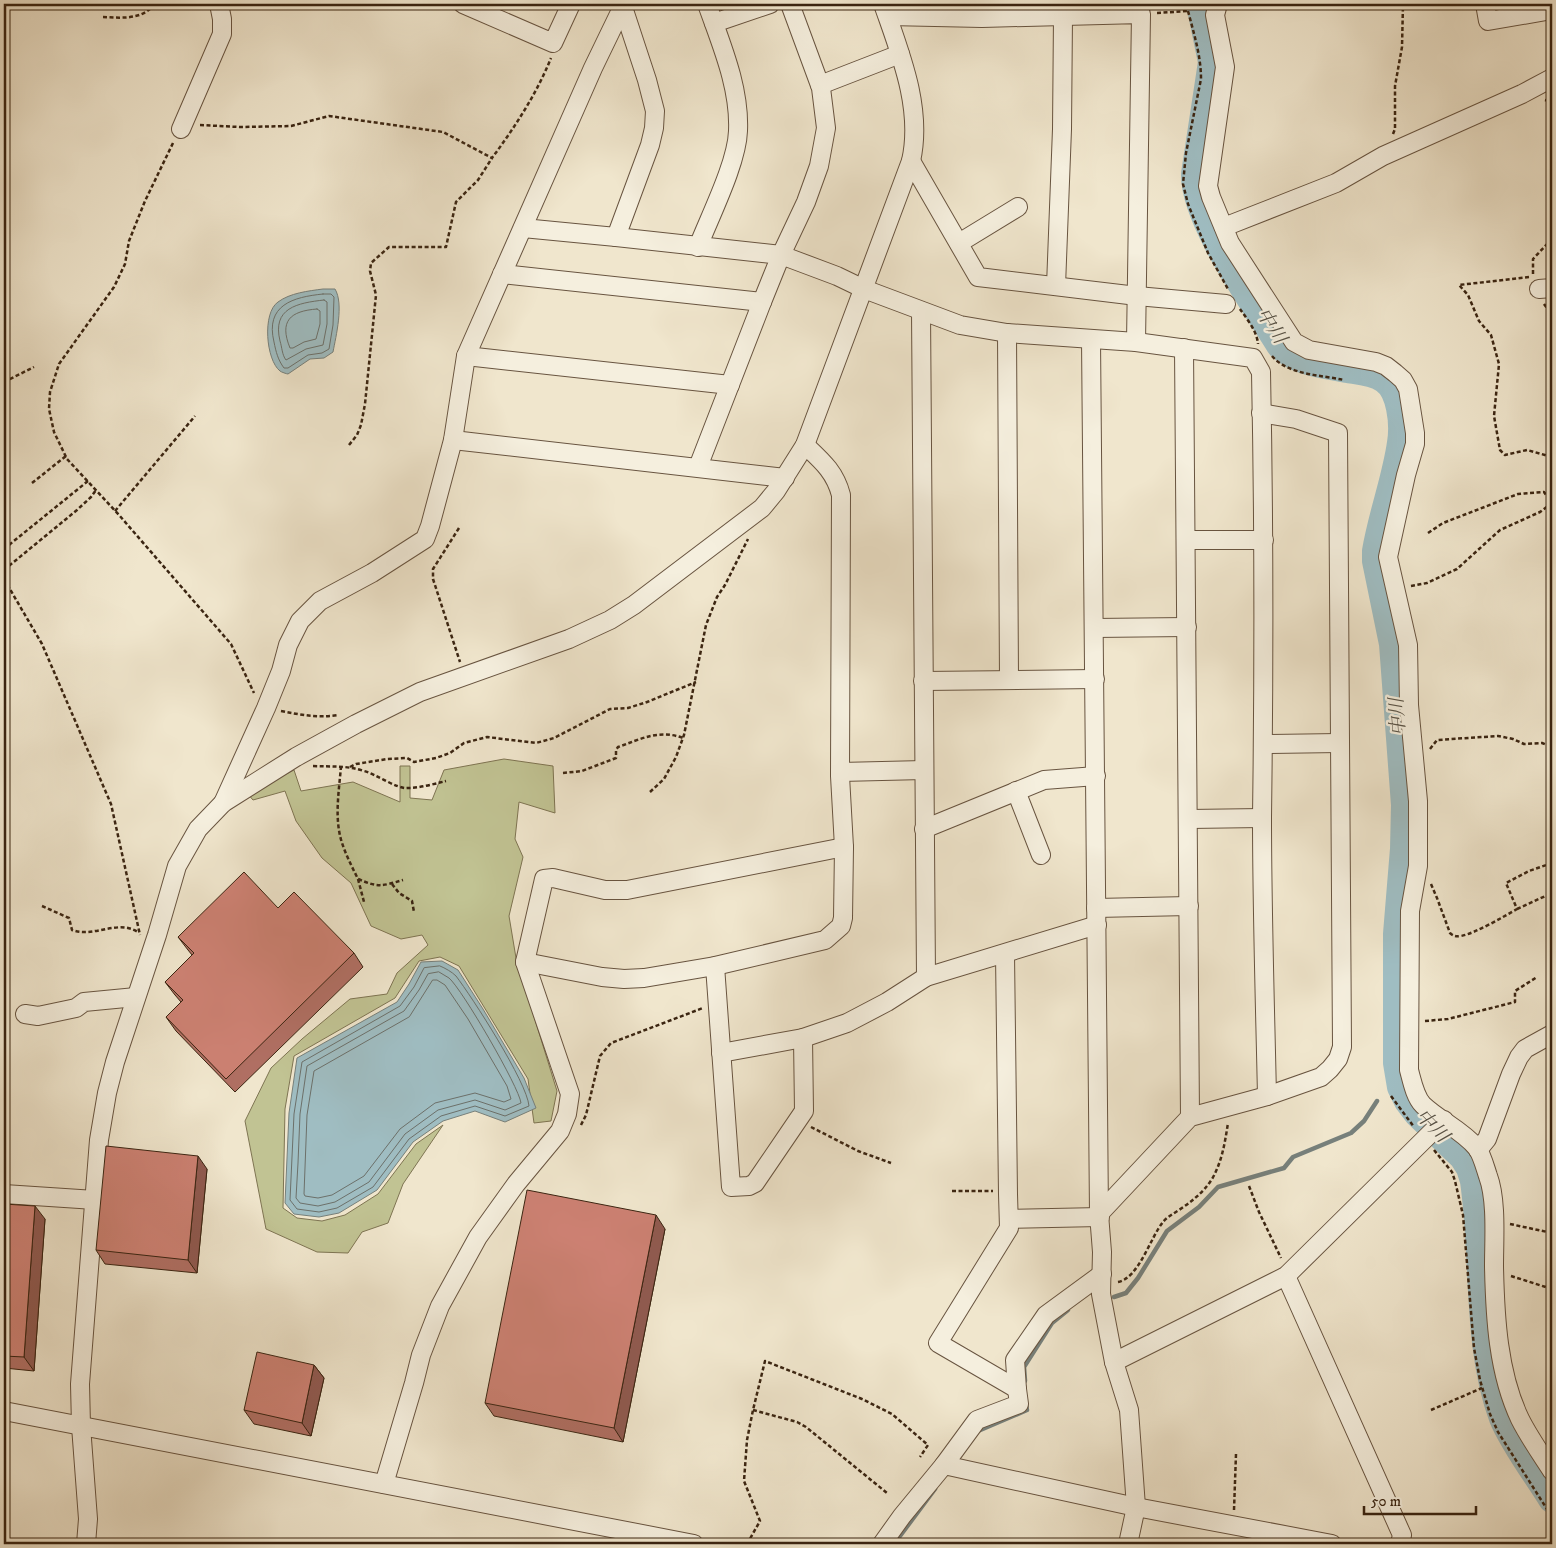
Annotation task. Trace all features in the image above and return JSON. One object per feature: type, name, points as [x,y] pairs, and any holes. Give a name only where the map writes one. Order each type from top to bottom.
[{"type":"street","points":[[183,124],[222,34],[219,4]]},
{"type":"street","points":[[463,4],[553,43],[571,4]]},
{"type":"street","points":[[698,247],[726,176],[738,131],[737,107],[732,78],[707,4]]},
{"type":"street","points":[[714,23],[770,4]]},
{"type":"street","points":[[698,467],[781,255],[806,202],[820,166],[826,128],[820,85],[790,4]]},
{"type":"street","points":[[1218,4],[1215,15],[1225,67],[1208,186],[1230,243],[1294,342],[1309,350],[1376,362],[1386,366],[1403,380],[1408,389],[1415,444],[1406,475],[1388,557],[1408,645],[1409,704],[1418,801],[1418,866],[1410,911],[1409,1070],[1422,1104],[1468,1139],[1478,1150],[1489,1178],[1493,1195],[1494,1272],[1498,1336],[1504,1368],[1512,1397],[1529,1435],[1552,1471]]},
{"type":"street","points":[[1485,4],[1488,21],[1552,10]]},
{"type":"street","points":[[223,803],[266,708],[281,671],[288,645],[300,622],[320,601],[372,573],[425,539],[453,440],[466,356],[622,6]]},
{"type":"street","points":[[616,237],[650,145],[654,128],[654,110],[647,80],[622,6]]},
{"type":"street","points":[[86,1544],[88,1518],[81,1426],[80,1384],[98,1140],[115,1062],[155,942],[177,866],[198,830],[223,803],[299,756],[360,722],[420,692],[569,639],[610,620],[634,605],[762,508],[785,478],[805,445],[911,160],[914,145],[913,101],[885,10],[983,11],[1063,16],[1141,14],[1136,342]]},
{"type":"street","points":[[1056,286],[1062,129],[1063,16]]},
{"type":"street","points":[[820,85],[900,54]]},
{"type":"street","points":[[1224,227],[1336,182],[1383,156],[1522,94],[1552,78]]},
{"type":"street","points":[[911,160],[978,277],[1136,296],[1226,304]]},
{"type":"street","points":[[959,243],[1018,207]]},
{"type":"street","points":[[523,228],[781,255],[960,325],[1007,333],[1136,342],[1253,358],[1261,372],[1264,540],[1262,818],[1267,1096]]},
{"type":"street","points":[[502,274],[762,302]]},
{"type":"street","points":[[921,311],[926,977]]},
{"type":"street","points":[[1007,333],[1008,680]]},
{"type":"street","points":[[1091,340],[1101,1294],[1114,1362],[1129,1410],[1136,1506],[1128,1544]]},
{"type":"street","points":[[1184,348],[1190,1117]]},
{"type":"street","points":[[466,356],[730,385]]},
{"type":"street","points":[[1009,1219],[1099,1216],[1190,1117],[1267,1096],[1321,1077],[1338,1059],[1342,1047],[1338,433],[1296,419],[1261,413]]},
{"type":"street","points":[[453,440],[785,478]]},
{"type":"street","points":[[525,962],[624,980],[644,978],[715,966],[825,940],[841,926],[843,918],[844,846],[840,772],[841,495],[837,481],[827,466],[805,445]]},
{"type":"street","points":[[1186,540],[1264,540]]},
{"type":"street","points":[[1094,628],[1187,627]]},
{"type":"street","points":[[923,680],[1095,679]]},
{"type":"street","points":[[1264,744],[1339,743]]},
{"type":"street","points":[[840,772],[924,770]]},
{"type":"street","points":[[924,829],[1044,780],[1096,776]]},
{"type":"street","points":[[1016,791],[1040,855]]},
{"type":"street","points":[[1189,819],[1262,818]]},
{"type":"street","points":[[384,1484],[421,1355],[440,1306],[478,1237],[516,1184],[560,1131],[567,1114],[570,1094],[525,962],[544,879],[553,878],[606,890],[627,890],[844,846]]},
{"type":"street","points":[[721,1053],[804,1038],[847,1023],[887,1002],[926,977],[1005,954],[1097,916],[1189,906]]},
{"type":"street","points":[[1005,954],[1009,1228],[938,1343],[1017,1388]]},
{"type":"street","points":[[715,966],[731,1187],[749,1186],[755,1183],[804,1111],[804,1038]]},
{"type":"street","points":[[25,1014],[38,1016],[76,1008],[84,1002],[136,998]]},
{"type":"street","points":[[1478,1150],[1487,1139],[1519,1057],[1525,1049],[1552,1034]]},
{"type":"street","points":[[1114,1362],[1289,1274],[1444,1120]]},
{"type":"street","points":[[4,1194],[95,1200]]},
{"type":"street","points":[[1289,1274],[1402,1535],[1400,1544]]},
{"type":"street","points":[[882,1544],[977,1420],[1019,1404],[1016,1360],[1046,1314],[1102,1278]]},
{"type":"street","points":[[4,1411],[694,1544]]},
{"type":"street","points":[[944,1465],[1136,1506],[1332,1544]]},
{"type":"path","points":[[103,17],[137,17],[147,12],[155,4]]},
{"type":"path","points":[[1141,14],[1188,11],[1188,4]]},
{"type":"path","points":[[1383,156],[1383,150],[1395,129],[1395,86],[1402,47],[1403,4]]},
{"type":"path","points":[[349,445],[357,435],[361,425],[365,404],[376,295],[370,271],[371,263],[389,247],[446,247],[456,202],[478,180],[504,142],[544,76],[555,48],[553,43]]},
{"type":"path","points":[[1544,99],[1552,102]]},
{"type":"path","points":[[360,722],[355,714],[323,717],[266,708],[260,704],[231,644],[66,456],[54,432],[49,409],[50,392],[59,364],[114,287],[125,264],[129,242],[145,201],[183,124],[239,127],[291,126],[329,116],[359,119],[443,132],[492,158]]},
{"type":"path","points":[[1542,284],[1459,285],[1468,295],[1479,321],[1491,335],[1499,364],[1494,416],[1500,450],[1505,455],[1527,450],[1552,457]]},
{"type":"path","points":[[1268,350],[1278,364],[1293,370],[1344,380]]},
{"type":"path","points":[[4,382],[34,367]]},
{"type":"path","points":[[115,511],[195,416]]},
{"type":"path","points":[[32,483],[66,456]]},
{"type":"path","points":[[4,549],[88,481]]},
{"type":"path","points":[[4,570],[77,510],[96,490]]},
{"type":"path","points":[[1395,589],[1427,583],[1458,569],[1500,530],[1534,515],[1552,502],[1544,492],[1518,494],[1443,523],[1428,533]]},
{"type":"path","points":[[650,792],[664,779],[676,757],[683,738],[696,682],[706,625],[718,597],[751,534],[751,524],[748,519]]},
{"type":"path","points":[[460,528],[433,569],[433,579],[464,676]]},
{"type":"path","points":[[4,579],[42,644],[111,804],[138,932],[143,940],[155,942]]},
{"type":"path","points":[[350,767],[356,764],[387,759],[407,758],[414,762],[436,758],[450,753],[464,743],[487,737],[536,743],[554,738],[601,712],[610,709],[628,708],[696,682]]},
{"type":"path","points":[[563,773],[582,771],[616,758],[618,747],[659,734],[674,734],[683,738]]},
{"type":"path","points":[[1428,752],[1437,740],[1498,736],[1513,739],[1524,744],[1542,743],[1552,748]]},
{"type":"path","points":[[299,756],[305,764],[311,766],[350,767],[366,771],[399,787],[407,788],[446,782]]},
{"type":"path","points":[[341,766],[337,811],[338,828],[342,844],[358,879],[364,902]]},
{"type":"path","points":[[1517,909],[1506,883],[1529,871],[1552,863]]},
{"type":"path","points":[[358,879],[372,885],[381,886],[403,880]]},
{"type":"path","points":[[1426,879],[1432,886],[1450,933],[1453,936],[1460,936],[1494,922],[1552,893]]},
{"type":"path","points":[[391,883],[399,893],[412,901],[414,912]]},
{"type":"path","points":[[42,906],[69,918],[72,930],[80,933],[116,927],[132,928],[138,932]]},
{"type":"path","points":[[1409,1023],[1448,1019],[1514,1002],[1515,991],[1537,977]]},
{"type":"path","points":[[560,1131],[567,1135],[578,1129],[583,1122],[600,1056],[611,1043],[717,1002]]},
{"type":"path","points":[[1391,1096],[1409,1122],[1426,1138],[1455,1180],[1462,1215],[1474,1348],[1482,1387],[1490,1414],[1498,1432],[1552,1517]]},
{"type":"path","points":[[1102,1278],[1125,1281],[1141,1260],[1164,1220],[1195,1199],[1204,1190],[1213,1177],[1220,1161],[1229,1115],[1228,1107]]},
{"type":"path","points":[[798,1120],[858,1151],[891,1163]]},
{"type":"path","points":[[1248,1186],[1278,1254],[1289,1274]]},
{"type":"path","points":[[952,1191],[1008,1191]]},
{"type":"path","points":[[1494,1224],[1514,1225],[1552,1233]]},
{"type":"path","points":[[1494,1272],[1552,1289]]},
{"type":"path","points":[[747,1544],[760,1521],[744,1481],[747,1440],[766,1362],[862,1398],[892,1414],[928,1445],[920,1457]]},
{"type":"path","points":[[1430,1410],[1482,1387]]},
{"type":"path","points":[[753,1410],[806,1427],[887,1493]]},
{"type":"path","points":[[1234,1525],[1236,1454]]},
{"type":"green space","points":[[504,759],[553,766],[555,813],[519,802],[515,839],[523,857],[509,916],[516,958],[557,1091],[551,1121],[534,1123],[528,1079],[459,966],[440,957],[419,961],[395,998],[294,1056],[285,1109],[283,1208],[297,1218],[322,1221],[345,1215],[378,1194],[416,1144],[443,1125],[403,1184],[388,1223],[362,1232],[348,1253],[317,1252],[266,1229],[245,1121],[271,1068],[350,999],[387,994],[397,973],[428,945],[422,935],[401,939],[371,926],[351,883],[322,858],[296,821],[285,791],[253,800],[247,793],[294,770],[301,791],[353,782],[400,802],[400,766],[410,766],[410,798],[432,800],[444,770]]},
{"type":"water","points":[[323,289],[335,289],[338,295],[339,311],[333,352],[324,358],[310,359],[288,374],[281,371],[275,365],[269,347],[268,326],[273,308],[278,302],[288,296]]},
{"type":"water","points":[[442,961],[458,970],[483,1009],[524,1078],[536,1108],[505,1122],[475,1111],[443,1121],[413,1142],[377,1190],[339,1213],[319,1217],[294,1214],[285,1203],[289,1113],[297,1058],[397,1002],[421,962]]},
{"type":"building","points":[[244,872],[278,908],[294,892],[354,953],[226,1079],[166,1017],[183,1000],[165,982],[194,953],[178,937]]},
{"type":"building","points":[[106,1146],[198,1156],[188,1260],[96,1250]]},
{"type":"building","points":[[527,1190],[656,1215],[614,1428],[485,1403]]},
{"type":"building","points":[[4,1204],[35,1206],[24,1357],[4,1356]]},
{"type":"building","points":[[257,1352],[314,1365],[302,1423],[244,1410]]},
{"type":"waterway","name":"中川","points":[[1200,4],[1212,62],[1195,174],[1197,193],[1215,238],[1280,345],[1295,356],[1311,362],[1376,375],[1390,384],[1398,399],[1402,435],[1399,456],[1376,551],[1376,561],[1393,644],[1405,805],[1404,849],[1397,934],[1397,1063],[1401,1087],[1408,1101],[1418,1114],[1463,1157],[1470,1168],[1474,1181],[1477,1210],[1485,1331],[1494,1390],[1507,1428],[1552,1499]]},
{"type":"waterway","points":[[1114,1297],[1126,1293],[1138,1278],[1167,1231],[1199,1207],[1218,1187],[1284,1168],[1293,1157],[1351,1133],[1364,1121],[1377,1101]]},
{"type":"waterway","points":[[1025,1381],[1024,1367],[1052,1323],[1068,1310]]},
{"type":"waterway","points":[[978,1431],[1027,1410],[1026,1404]]},
{"type":"waterway","points":[[894,1544],[935,1489]]}]
